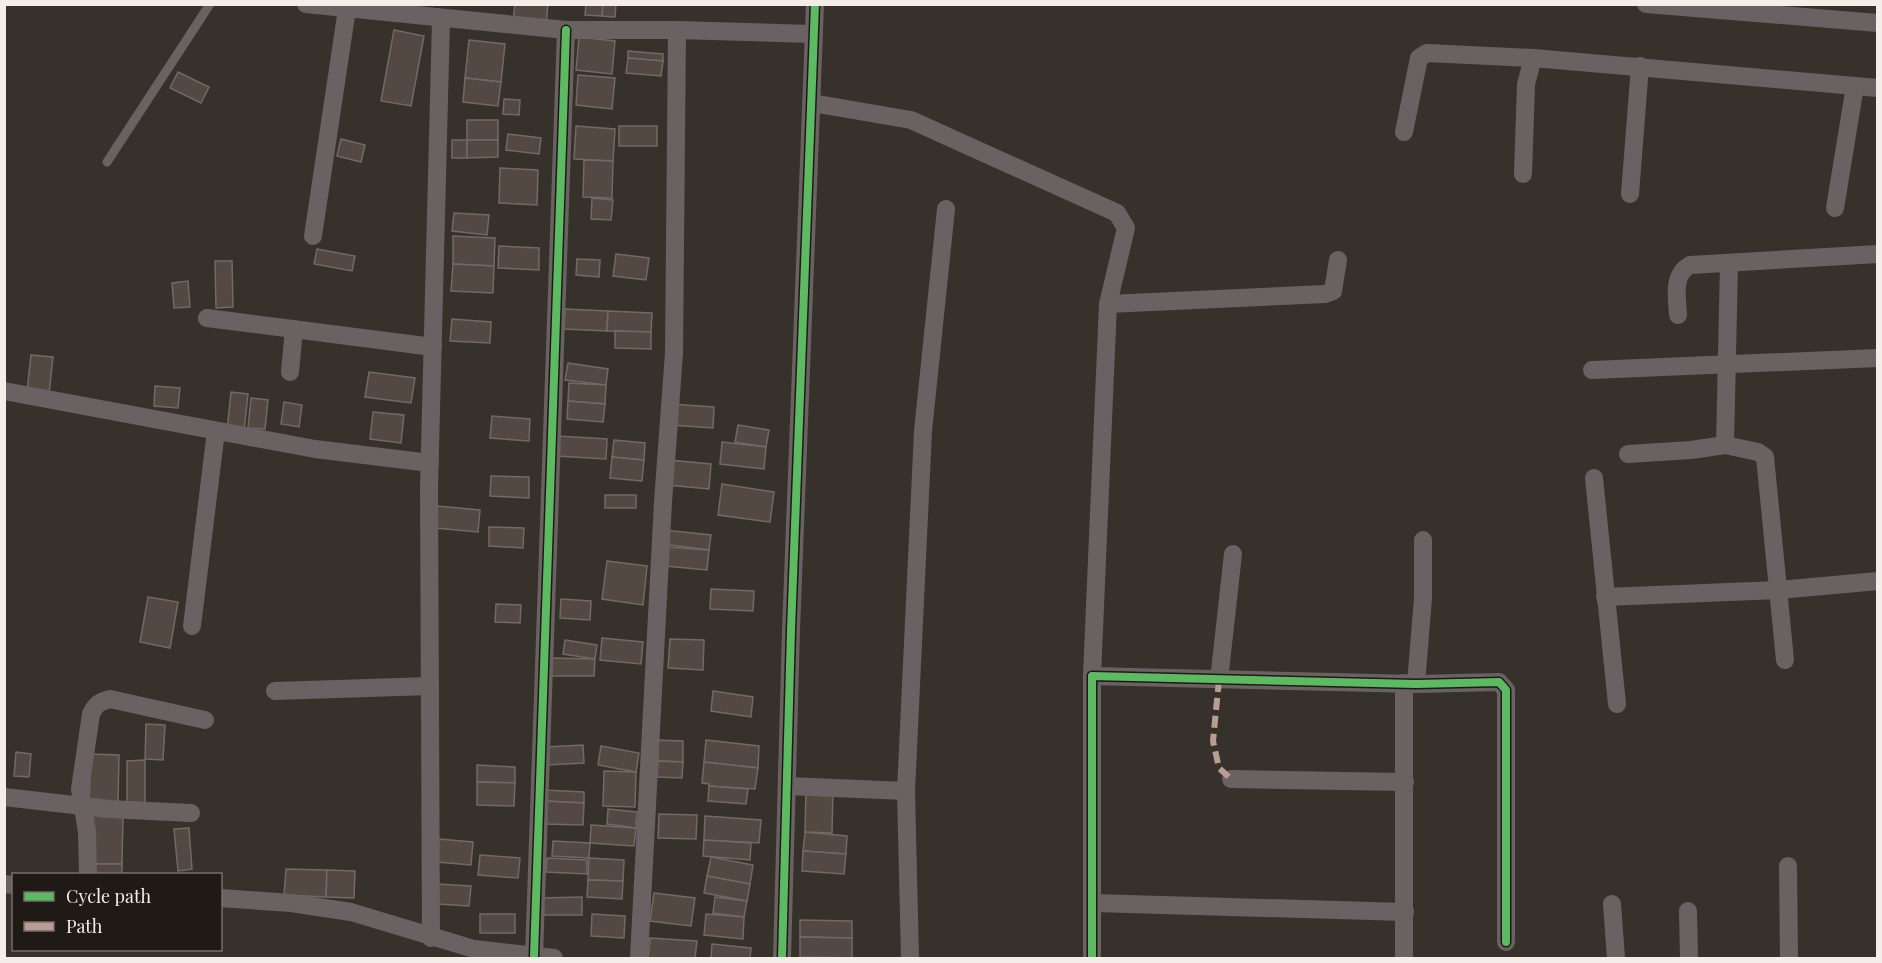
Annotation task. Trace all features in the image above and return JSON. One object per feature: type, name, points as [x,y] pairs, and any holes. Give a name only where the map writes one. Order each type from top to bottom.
[{"type":"street","points":[[306,4],[441,20],[566,30],[813,34]]},
{"type":"street","points":[[782,958],[815,4]]},
{"type":"street","points":[[1646,4],[1878,23]]},
{"type":"street","points":[[313,236],[347,9]]},
{"type":"street","points":[[431,938],[430,463],[441,20]]},
{"type":"street","points":[[534,956],[566,30]]},
{"type":"street","points":[[639,958],[663,502],[674,353],[676,30]]},
{"type":"street","points":[[1404,132],[1419,58],[1427,53],[1640,66],[1878,88]]},
{"type":"street","points":[[1523,174],[1526,84],[1533,58]]},
{"type":"street","points":[[1630,194],[1640,66]]},
{"type":"street","points":[[1835,208],[1855,86]]},
{"type":"street","points":[[812,103],[911,120],[1117,213],[1126,228],[1108,304],[1092,676],[1094,903],[1092,958]]},
{"type":"street","points":[[910,958],[906,791],[923,431],[946,209]]},
{"type":"street","points":[[1678,315],[1677,278],[1681,270],[1690,265],[1878,254]]},
{"type":"street","points":[[1108,304],[1325,294],[1333,291],[1338,260]]},
{"type":"street","points":[[1725,445],[1729,264]]},
{"type":"street","points":[[207,318],[433,347]]},
{"type":"street","points":[[290,372],[294,329]]},
{"type":"street","points":[[1592,370],[1878,358]]},
{"type":"street","points":[[4,391],[315,449],[430,463]]},
{"type":"street","points":[[192,626],[216,431]]},
{"type":"street","points":[[1628,454],[1691,450],[1725,445],[1758,452],[1765,456],[1785,660]]},
{"type":"street","points":[[1594,478],[1617,704]]},
{"type":"street","points":[[1404,958],[1405,782],[1410,683],[1423,598],[1423,540]]},
{"type":"street","points":[[1220,680],[1233,554]]},
{"type":"street","points":[[1605,597],[1779,590],[1878,581]]},
{"type":"street","points":[[1092,676],[1410,683],[1499,682],[1506,690],[1506,942]]},
{"type":"street","points":[[275,691],[430,686]]},
{"type":"street","points":[[88,873],[87,832],[80,789],[81,770],[91,714],[98,702],[110,699],[206,720]]},
{"type":"street","points":[[1232,779],[1405,782]]},
{"type":"street","points":[[787,786],[906,791]]},
{"type":"street","points":[[4,797],[109,809],[191,813]]},
{"type":"street","points":[[1788,866],[1789,958]]},
{"type":"street","points":[[222,898],[291,903],[351,912],[474,954],[554,958]]},
{"type":"street","points":[[1094,903],[1405,912]]},
{"type":"street","points":[[1612,904],[1616,958]]},
{"type":"street","points":[[1688,911],[1689,958]]},
{"type":"lane","points":[[107,162],[210,4]]},
{"type":"building","points":[[515,4],[548,4],[546,26],[513,22]]},
{"type":"building","points":[[586,4],[603,4],[602,16],[585,15]]},
{"type":"building","points":[[603,4],[616,4],[615,17],[602,16]]},
{"type":"building","points":[[394,30],[424,36],[411,106],[381,101]]},
{"type":"building","points":[[579,37],[615,41],[612,74],[576,70]]},
{"type":"building","points":[[469,40],[505,44],[501,82],[465,78]]},
{"type":"building","points":[[628,51],[663,54],[663,61],[628,58]]},
{"type":"building","points":[[628,58],[663,61],[661,76],[626,73]]},
{"type":"building","points":[[178,72],[209,87],[201,103],[170,88]]},
{"type":"building","points":[[578,75],[615,78],[612,109],[576,105]]},
{"type":"building","points":[[465,78],[501,82],[498,106],[463,102]]},
{"type":"building","points":[[504,99],[520,100],[519,115],[503,114]]},
{"type":"building","points":[[467,120],[498,120],[498,140],[467,140]]},
{"type":"building","points":[[576,126],[615,129],[613,161],[574,159]]},
{"type":"building","points":[[619,126],[657,126],[657,146],[619,146]]},
{"type":"building","points":[[508,134],[541,138],[539,154],[506,150]]},
{"type":"building","points":[[341,139],[365,145],[361,162],[337,156]]},
{"type":"building","points":[[452,140],[467,140],[467,158],[452,158]]},
{"type":"building","points":[[467,140],[498,140],[498,157],[467,158]]},
{"type":"building","points":[[584,160],[613,161],[612,198],[583,197]]},
{"type":"building","points":[[500,168],[538,170],[537,205],[499,203]]},
{"type":"building","points":[[592,198],[613,200],[611,220],[591,219]]},
{"type":"building","points":[[454,213],[489,215],[487,235],[452,231]]},
{"type":"building","points":[[453,236],[495,238],[494,266],[453,264]]},
{"type":"building","points":[[499,246],[539,248],[539,270],[498,268]]},
{"type":"building","points":[[317,249],[355,256],[352,271],[314,264]]},
{"type":"building","points":[[616,254],[649,258],[646,280],[613,276]]},
{"type":"building","points":[[577,259],[600,260],[599,277],[576,275]]},
{"type":"building","points":[[215,261],[232,261],[233,307],[216,308]]},
{"type":"building","points":[[453,264],[494,266],[493,293],[451,291]]},
{"type":"building","points":[[188,281],[190,307],[174,308],[172,283]]},
{"type":"building","points":[[565,309],[608,311],[607,331],[564,329]]},
{"type":"building","points":[[608,311],[652,313],[651,332],[607,331]]},
{"type":"building","points":[[452,319],[491,322],[490,343],[450,341]]},
{"type":"building","points":[[615,331],[651,332],[651,349],[615,348]]},
{"type":"building","points":[[31,355],[53,357],[49,394],[27,391]]},
{"type":"building","points":[[568,363],[608,369],[606,385],[565,380]]},
{"type":"building","points":[[369,372],[415,378],[411,403],[365,397]]},
{"type":"building","points":[[569,383],[606,385],[605,404],[568,401]]},
{"type":"building","points":[[155,386],[180,388],[178,408],[154,406]]},
{"type":"building","points":[[231,392],[248,394],[244,432],[227,430]]},
{"type":"building","points":[[251,398],[268,400],[265,429],[248,428]]},
{"type":"building","points":[[568,401],[605,404],[603,422],[567,419]]},
{"type":"building","points":[[284,402],[302,405],[299,427],[281,424]]},
{"type":"building","points":[[671,404],[714,407],[713,428],[670,425]]},
{"type":"building","points":[[373,412],[404,415],[401,443],[370,439]]},
{"type":"building","points":[[492,416],[530,419],[529,441],[490,438]]},
{"type":"building","points":[[738,425],[769,430],[766,447],[735,442]]},
{"type":"building","points":[[558,436],[607,439],[606,459],[556,456]]},
{"type":"building","points":[[614,440],[645,443],[644,460],[612,457]]},
{"type":"building","points":[[722,442],[766,447],[764,469],[720,464]]},
{"type":"building","points":[[612,457],[644,460],[642,481],[610,478]]},
{"type":"building","points":[[669,460],[711,464],[709,489],[667,485]]},
{"type":"building","points":[[491,476],[529,477],[529,498],[490,496]]},
{"type":"building","points":[[722,484],[774,492],[770,522],[718,515]]},
{"type":"building","points":[[605,495],[636,495],[636,508],[605,508]]},
{"type":"building","points":[[437,506],[480,510],[478,532],[435,528]]},
{"type":"building","points":[[489,527],[524,528],[523,548],[489,546]]},
{"type":"building","points":[[664,530],[711,535],[709,550],[662,544]]},
{"type":"building","points":[[666,547],[709,550],[707,570],[665,566]]},
{"type":"building","points":[[607,561],[647,566],[643,605],[602,599]]},
{"type":"building","points":[[711,589],[754,591],[753,611],[710,609]]},
{"type":"building","points":[[148,597],[178,602],[170,648],[140,642]]},
{"type":"building","points":[[561,599],[591,601],[590,620],[560,618]]},
{"type":"building","points":[[496,604],[521,605],[520,623],[495,622]]},
{"type":"building","points":[[602,638],[643,642],[641,664],[600,660]]},
{"type":"building","points":[[670,639],[704,640],[703,670],[668,668]]},
{"type":"building","points":[[565,640],[597,645],[595,659],[563,654]]},
{"type":"building","points":[[551,658],[595,659],[594,676],[551,676]]},
{"type":"building","points":[[713,691],[753,697],[751,717],[711,711]]},
{"type":"building","points":[[146,724],[165,725],[163,760],[145,759]]},
{"type":"building","points":[[658,740],[683,741],[683,762],[658,761]]},
{"type":"building","points":[[706,740],[759,746],[758,768],[704,762]]},
{"type":"building","points":[[583,745],[584,763],[547,765],[546,747]]},
{"type":"building","points":[[601,746],[639,753],[636,772],[598,765]]},
{"type":"building","points":[[16,752],[31,754],[29,777],[14,776]]},
{"type":"building","points":[[91,754],[119,755],[118,804],[89,803]]},
{"type":"building","points":[[145,760],[145,805],[127,806],[127,761]]},
{"type":"building","points":[[658,761],[683,762],[682,778],[657,777]]},
{"type":"building","points":[[704,762],[758,768],[755,789],[709,786],[709,784],[702,783]]},
{"type":"building","points":[[477,765],[515,767],[515,783],[477,782]]},
{"type":"building","points":[[604,771],[636,772],[635,807],[603,806]]},
{"type":"building","points":[[477,782],[515,783],[514,806],[477,805]]},
{"type":"building","points":[[709,786],[748,789],[746,804],[708,801]]},
{"type":"building","points":[[544,790],[584,792],[584,803],[544,801]]},
{"type":"building","points":[[806,790],[833,791],[832,833],[805,832]]},
{"type":"building","points":[[544,801],[584,803],[583,825],[543,824]]},
{"type":"building","points":[[608,809],[637,812],[636,828],[607,824]]},
{"type":"building","points":[[90,813],[123,814],[122,864],[90,864]]},
{"type":"building","points":[[659,814],[697,815],[696,839],[658,838]]},
{"type":"building","points":[[705,816],[761,820],[759,843],[704,840]]},
{"type":"building","points":[[591,825],[636,828],[634,846],[590,843]]},
{"type":"building","points":[[189,828],[192,869],[178,871],[174,829]]},
{"type":"building","points":[[805,832],[847,836],[846,854],[803,851]]},
{"type":"building","points":[[439,839],[473,842],[471,865],[437,862]]},
{"type":"building","points":[[704,840],[751,843],[750,860],[703,856]]},
{"type":"building","points":[[553,841],[590,843],[589,858],[552,856]]},
{"type":"building","points":[[803,851],[846,854],[844,874],[802,871]]},
{"type":"building","points":[[480,855],[520,858],[518,878],[478,875]]},
{"type":"building","points":[[711,857],[753,865],[750,884],[707,876]]},
{"type":"building","points":[[547,858],[587,860],[587,874],[546,872]]},
{"type":"building","points":[[589,858],[624,860],[623,881],[588,880]]},
{"type":"building","points":[[90,864],[122,864],[122,873],[89,873]]},
{"type":"building","points":[[286,869],[327,870],[326,897],[284,895]]},
{"type":"building","points":[[327,870],[355,871],[354,898],[326,897]]},
{"type":"building","points":[[707,876],[750,884],[747,901],[704,893]]},
{"type":"building","points":[[588,880],[623,881],[622,899],[587,897]]},
{"type":"building","points":[[438,884],[471,886],[469,906],[437,904]]},
{"type":"building","points":[[654,893],[695,898],[691,926],[650,921]]},
{"type":"building","points":[[582,897],[582,915],[540,915],[540,898]]},
{"type":"building","points":[[715,897],[747,901],[744,917],[713,913]]},
{"type":"building","points":[[480,914],[515,914],[515,933],[480,933]]},
{"type":"building","points":[[592,914],[625,916],[624,938],[591,936]]},
{"type":"building","points":[[706,914],[744,917],[743,939],[704,935]]},
{"type":"building","points":[[800,920],[852,921],[852,938],[800,937]]},
{"type":"building","points":[[800,937],[852,938],[852,958],[800,957]]},
{"type":"building","points":[[650,938],[697,941],[695,958],[648,958]]},
{"type":"building","points":[[712,944],[751,948],[750,958],[711,958]]},
{"type":"marked path","points":[[1219,680],[1213,741],[1219,768],[1231,779]]},
{"type":"cycle path","points":[[782,958],[791,630],[815,4]]},
{"type":"cycle path","points":[[534,956],[566,30]]},
{"type":"cycle path","points":[[1092,958],[1092,676],[1416,684],[1499,682],[1506,690],[1506,942]]}]
